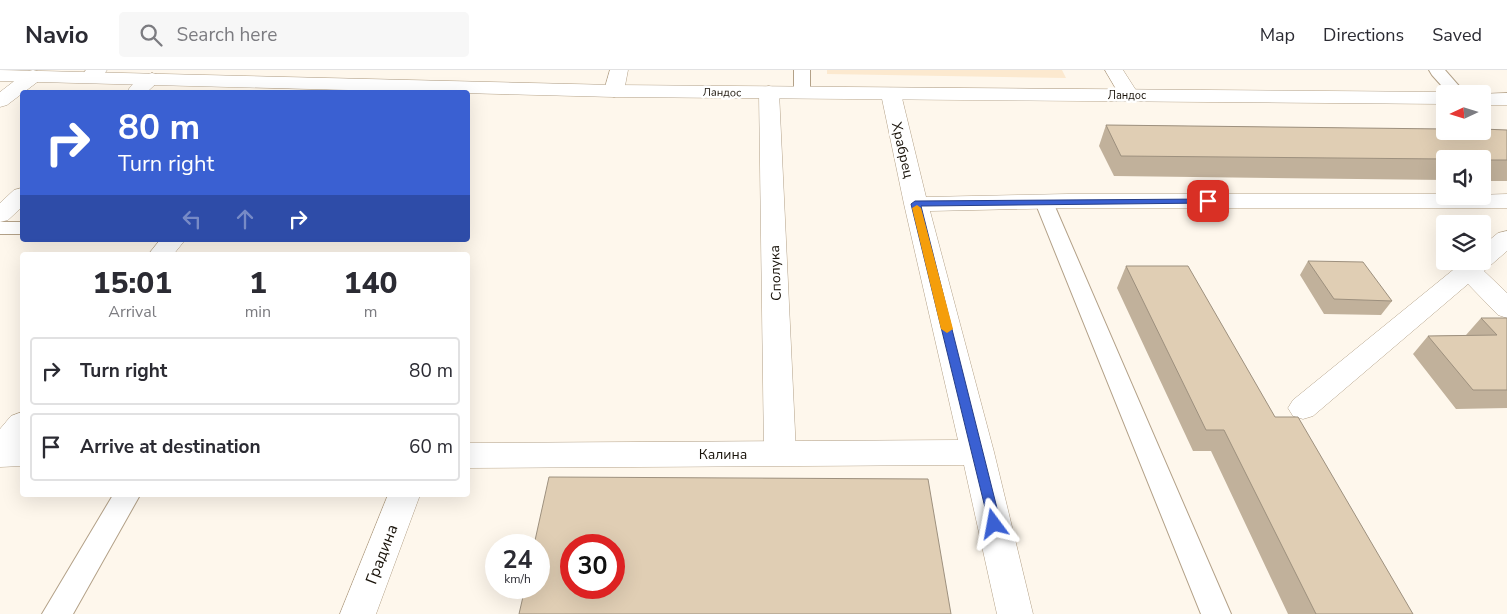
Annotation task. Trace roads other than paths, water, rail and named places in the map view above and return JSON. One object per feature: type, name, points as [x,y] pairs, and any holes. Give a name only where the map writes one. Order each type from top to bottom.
[{"type":"street","points":[[614,91],[618,70]]},
{"type":"street","points":[[1114,70],[1129,95]]},
{"type":"street","name":"Ландос","points":[[0,75],[32,76],[94,73],[152,79],[294,88],[1436,98]]},
{"type":"street","points":[[0,101],[32,76]]},
{"type":"street","points":[[138,90],[152,79]]},
{"type":"street","name":"Сполука","points":[[769,92],[780,453]]},
{"type":"street","name":"Храбрец","points":[[891,94],[915,204],[978,452],[1015,614]]},
{"type":"street","points":[[1491,99],[1507,99]]},
{"type":"street","points":[[0,215],[20,196]]},
{"type":"street","points":[[915,204],[1507,201]]},
{"type":"street","points":[[1491,251],[1507,238]]},
{"type":"street","points":[[162,252],[170,242]]},
{"type":"street","points":[[1303,408],[1469,270]]},
{"type":"street","points":[[1482,270],[1507,308]]},
{"type":"street","points":[[0,453],[20,427]]},
{"type":"street","name":"Калина","points":[[470,456],[978,452]]},
{"type":"street","points":[[0,453],[20,454]]},
{"type":"street","name":"Градина","points":[[358,614],[403,497]]},
{"type":"lane","points":[[802,70],[802,93]]},
{"type":"lane","points":[[1437,70],[1449,85]]},
{"type":"lane","points":[[1044,202],[1216,614]]},
{"type":"lane","points":[[0,228],[20,228]]},
{"type":"lane","points":[[57,614],[126,497]]}]
